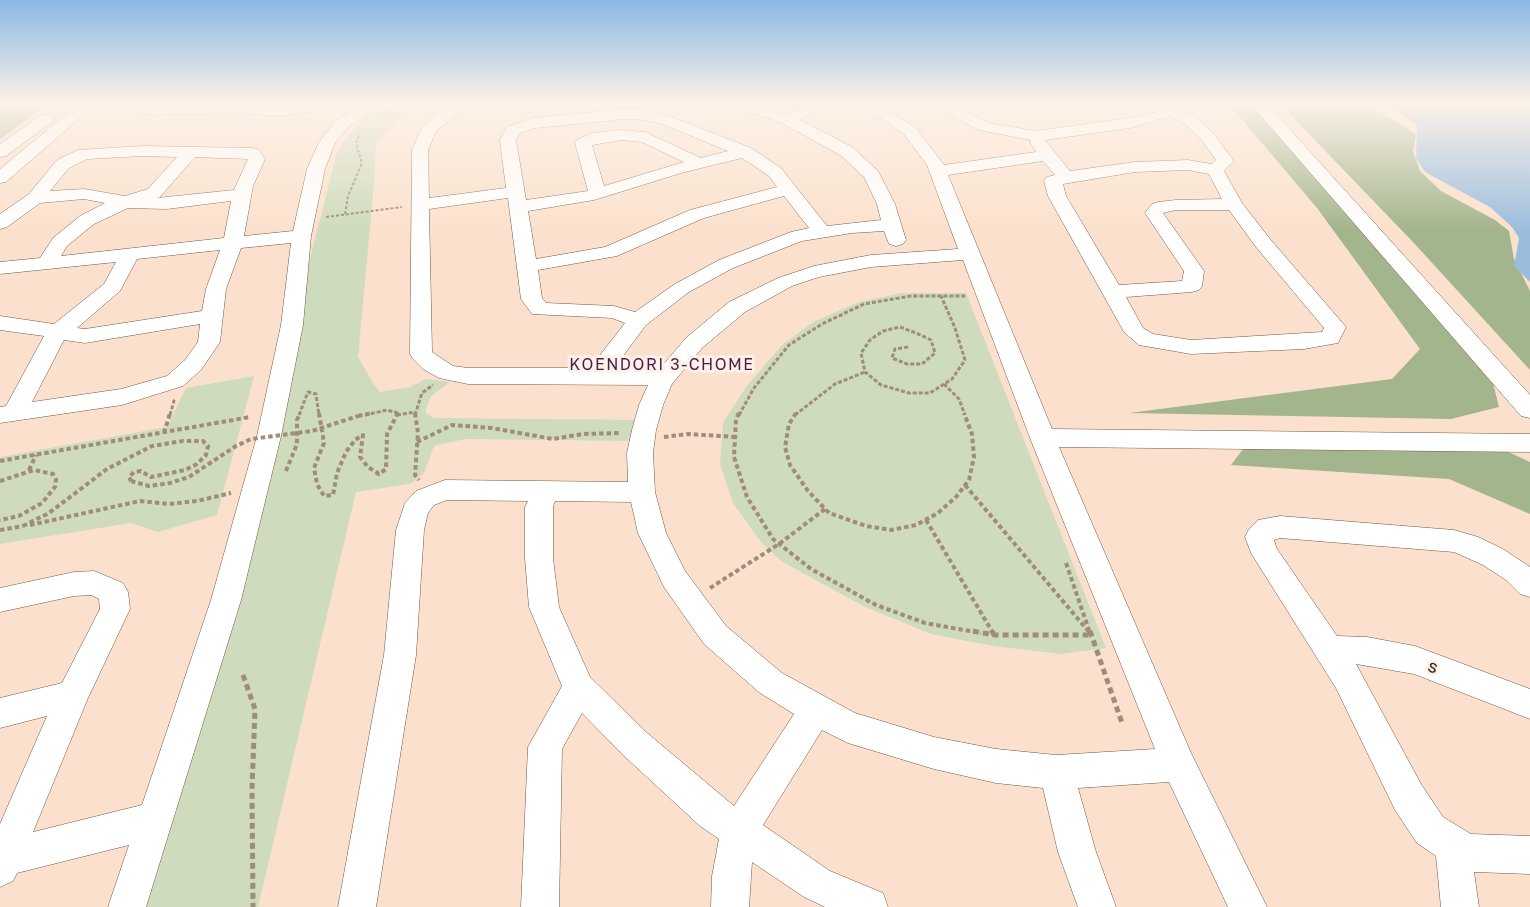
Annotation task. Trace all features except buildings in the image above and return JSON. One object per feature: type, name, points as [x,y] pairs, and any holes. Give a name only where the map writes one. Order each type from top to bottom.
[{"type":"street","points":[[0,178],[39,145]]},
{"type":"street","points":[[127,907],[226,600],[269,436],[311,227],[316,169],[326,145]]},
{"type":"street","points":[[421,145],[422,354],[431,364],[447,373],[468,376],[642,376],[662,381]]},
{"type":"street","points":[[509,145],[532,299],[540,309],[614,312],[638,320]]},
{"type":"street","points":[[584,145],[598,194]]},
{"type":"street","points":[[663,145],[687,156],[697,164]]},
{"type":"street","points":[[728,145],[745,152],[775,172],[821,231]]},
{"type":"street","points":[[835,145],[846,151],[872,175],[886,204],[902,258]]},
{"type":"street","points":[[920,145],[938,171],[1043,438],[1179,765],[1248,907]]},
{"type":"street","points":[[1041,145],[1066,177]]},
{"type":"street","points":[[1214,145],[1225,161],[1215,170]]},
{"type":"street","points":[[1295,145],[1530,410]]},
{"type":"street","points":[[0,223],[35,198],[63,164],[84,154],[142,151],[252,153],[257,159],[241,194],[233,243],[216,289],[210,342],[193,365],[175,381],[122,397],[7,414]]},
{"type":"street","points":[[46,263],[60,242],[87,220],[126,202],[154,193],[190,152]]},
{"type":"street","points":[[420,205],[598,194],[745,152]]},
{"type":"street","points":[[938,171],[1047,155]]},
{"type":"street","points":[[1188,165],[1215,170],[1234,204],[1263,243],[1335,327],[1330,338],[1304,342],[1191,347],[1148,340],[1136,332],[1112,292],[1057,196],[1053,181],[1135,166],[1188,165]]},
{"type":"street","points":[[527,266],[610,252],[697,214],[738,201],[790,189]]},
{"type":"street","points":[[35,198],[84,194],[126,202],[167,204],[241,194]]},
{"type":"street","points":[[1112,292],[1192,286],[1194,271],[1154,213],[1158,208],[1176,205],[1234,204]]},
{"type":"street","points":[[596,377],[607,359],[638,320],[682,288],[726,264],[778,243],[821,231],[891,225]]},
{"type":"street","points":[[0,268],[129,256],[233,243],[311,227]]},
{"type":"street","points":[[970,254],[871,261],[814,272],[765,292],[736,308],[711,327],[694,343],[662,381],[651,405],[643,436],[640,473],[652,533],[674,579],[715,635],[771,684],[848,727],[934,753],[996,766],[1056,772],[1179,765]]},
{"type":"street","points":[[7,414],[56,334],[112,287],[129,256]]},
{"type":"street","points":[[0,323],[60,330],[85,336],[212,316]]},
{"type":"street","points":[[1043,438],[1530,443]]},
{"type":"street","points":[[357,907],[400,655],[410,530],[415,510],[426,498],[445,490],[642,492]]},
{"type":"street","points":[[545,491],[539,507],[539,558],[544,607],[579,687],[634,743],[713,813],[817,884],[869,907]]},
{"type":"street","points":[[1530,585],[1516,572],[1493,557],[1468,545],[1454,542],[1402,535],[1280,527],[1268,528],[1259,537],[1260,545],[1330,650],[1417,814],[1430,830],[1454,847],[1471,853],[1530,855]]},
{"type":"street","points":[[0,600],[74,584],[94,583],[113,592],[115,609],[73,695],[1,861]]},
{"type":"street","name":"s","points":[[1330,650],[1367,651],[1414,660],[1530,704]]},
{"type":"street","points":[[540,907],[545,747],[579,687]]},
{"type":"street","points":[[0,712],[73,695]]},
{"type":"street","points":[[730,907],[731,876],[739,831],[816,709]]},
{"type":"street","points":[[1056,772],[1077,852],[1097,907]]},
{"type":"street","points":[[1,861],[156,820]]},
{"type":"street","points":[[1454,847],[1456,886],[1460,907]]},
{"type":"path","points":[[345,214],[348,196],[362,164],[358,146]]},
{"type":"path","points":[[311,227],[345,214],[420,205]]},
{"type":"path","points":[[908,347],[895,349],[892,358],[907,364],[922,364],[935,353],[931,340],[900,327],[883,332],[870,340],[861,353],[865,372],[881,386],[909,393],[930,393],[952,379],[965,360],[955,328],[941,296]]},
{"type":"path","points":[[965,485],[1091,635],[994,635],[925,623],[876,605],[811,569],[773,539],[747,497],[734,457],[736,419],[754,388],[789,345],[822,324],[864,304],[911,297],[973,296]]},
{"type":"path","points":[[865,372],[835,384],[797,412],[789,424],[785,447],[790,465],[825,510],[866,526],[891,530],[916,525],[938,513],[969,480],[974,457],[972,434],[959,399],[944,384]]},
{"type":"path","points":[[434,494],[415,475],[417,442],[415,412],[422,393],[447,373]]},
{"type":"path","points":[[154,387],[174,401],[164,433]]},
{"type":"path","points":[[279,480],[297,444],[297,420],[308,392],[316,394],[324,443],[314,468],[316,484],[324,496],[333,495],[337,473],[346,452],[363,435],[360,457],[368,467],[379,474],[386,469],[387,435],[398,413]]},
{"type":"path","points":[[23,526],[49,513],[107,469],[152,446],[183,441],[203,441],[208,446],[207,455],[185,470],[151,477],[141,471],[134,472],[129,477],[131,481],[149,486],[189,477],[236,446],[251,439],[312,431],[358,416],[387,410],[398,413],[415,412]]},
{"type":"path","points":[[0,461],[254,416]]},
{"type":"path","points":[[417,442],[452,425],[492,428],[553,439],[583,434],[617,433],[665,437],[688,434],[735,437]]},
{"type":"path","points":[[29,471],[36,455]]},
{"type":"path","points":[[0,481],[29,471],[45,470],[56,479],[56,487],[42,503],[19,516],[3,520],[0,530],[140,501],[169,504],[197,501],[231,493]]},
{"type":"path","points":[[706,590],[779,544],[825,510]]},
{"type":"path","points":[[926,520],[994,635]]},
{"type":"path","points":[[243,675],[255,709],[252,789],[253,907]]},
{"type":"green space","points":[[341,145],[376,145],[358,357],[380,392],[410,387],[426,379],[450,382],[431,396],[425,412],[434,418],[641,420],[637,441],[465,439],[434,446],[424,473],[410,484],[356,492],[258,907],[143,907]]},
{"type":"green space","points":[[1264,145],[1287,145],[1492,379],[1499,407],[1451,419],[1129,413],[1392,379],[1420,349],[1317,208]]},
{"type":"green space","points":[[1320,145],[1414,145],[1413,151],[1420,171],[1441,191],[1495,220],[1509,231],[1514,259],[1530,291],[1530,370],[1413,242]]},
{"type":"green space","points":[[901,293],[966,293],[1106,648],[1061,654],[993,646],[931,634],[863,606],[781,561],[761,542],[733,503],[720,464],[723,422],[747,386],[781,346],[813,322],[859,302]]},
{"type":"green space","points":[[254,376],[217,515],[158,532],[131,523],[0,544],[0,457],[167,427],[186,388]]},
{"type":"green space","points":[[1243,449],[1502,449],[1530,462],[1530,514],[1449,479],[1231,465]]},
{"type":"water","points":[[1416,145],[1530,145],[1530,282],[1514,266],[1519,238],[1512,227],[1490,207],[1425,172],[1416,158]]},
{"type":"district","name":"KOENDORI 3-CHOME","points":[[662,365]]}]
